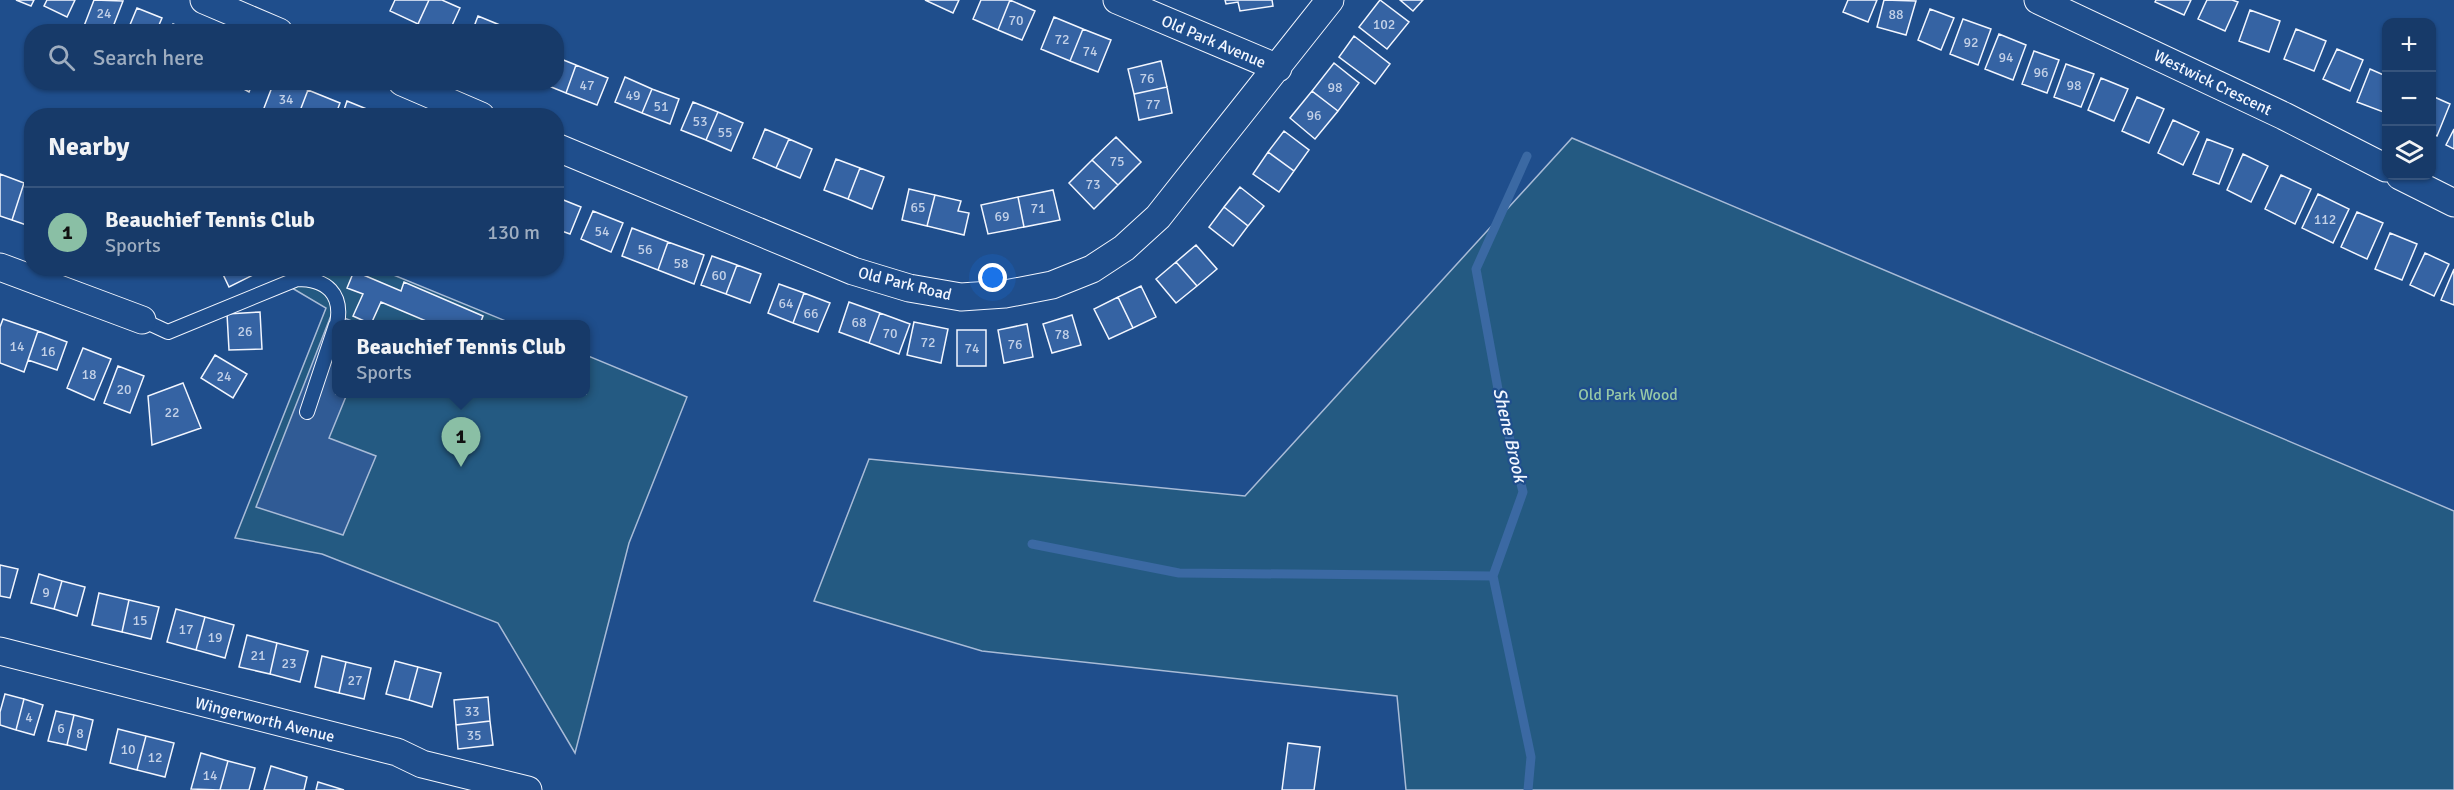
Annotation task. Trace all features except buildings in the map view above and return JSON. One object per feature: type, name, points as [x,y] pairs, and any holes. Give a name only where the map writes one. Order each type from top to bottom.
[{"type":"street","points":[[204,0],[260,24]]},
{"type":"street","name":"Old Park Avenue","points":[[1117,0],[1278,68]]},
{"type":"street","name":"Old Park Road","points":[[564,150],[853,271],[909,288],[961,297],[1005,294],[1052,285],[1092,269],[1124,248],[1158,217],[1330,0]]},
{"type":"street","name":"Westwick Crescent","points":[[2038,0],[2284,116],[2382,166]]},
{"type":"street","points":[[421,90],[462,108]]},
{"type":"street","points":[[2408,180],[2454,203]]},
{"type":"street","points":[[0,267],[24,276]]},
{"type":"street","points":[[24,276],[142,320]]},
{"type":"street","name":"Wingerworth Avenue","points":[[0,651],[397,752],[422,764],[528,790]]},
{"type":"lane","points":[[142,320],[168,332],[297,279],[314,279],[330,289],[339,310],[338,320]]},
{"type":"lane","points":[[307,412],[332,340]]},
{"type":"green space","name":"Old Park Wood","points":[[1572,138],[2454,511],[2454,790],[1406,790],[1397,696],[982,651],[814,601],[869,459],[1245,496]]},
{"type":"green space","points":[[304,276],[396,276],[503,320],[332,320],[332,398],[590,398],[590,357],[687,397],[629,543],[575,753],[498,623],[322,554],[235,538],[326,308],[292,288]]},
{"type":"shaded area","points":[[332,313],[349,320],[332,320],[332,398],[345,398],[329,438],[376,456],[343,535],[256,507]]},
{"type":"waterway","name":"Shene Brook","points":[[1527,156],[1476,269],[1500,400],[1523,492],[1493,576],[1531,757],[1528,790]]},
{"type":"waterway","points":[[1032,544],[1179,573],[1493,576]]},
{"type":"place","name":"Beauchief Tennis Club","points":[[461,467]]}]
